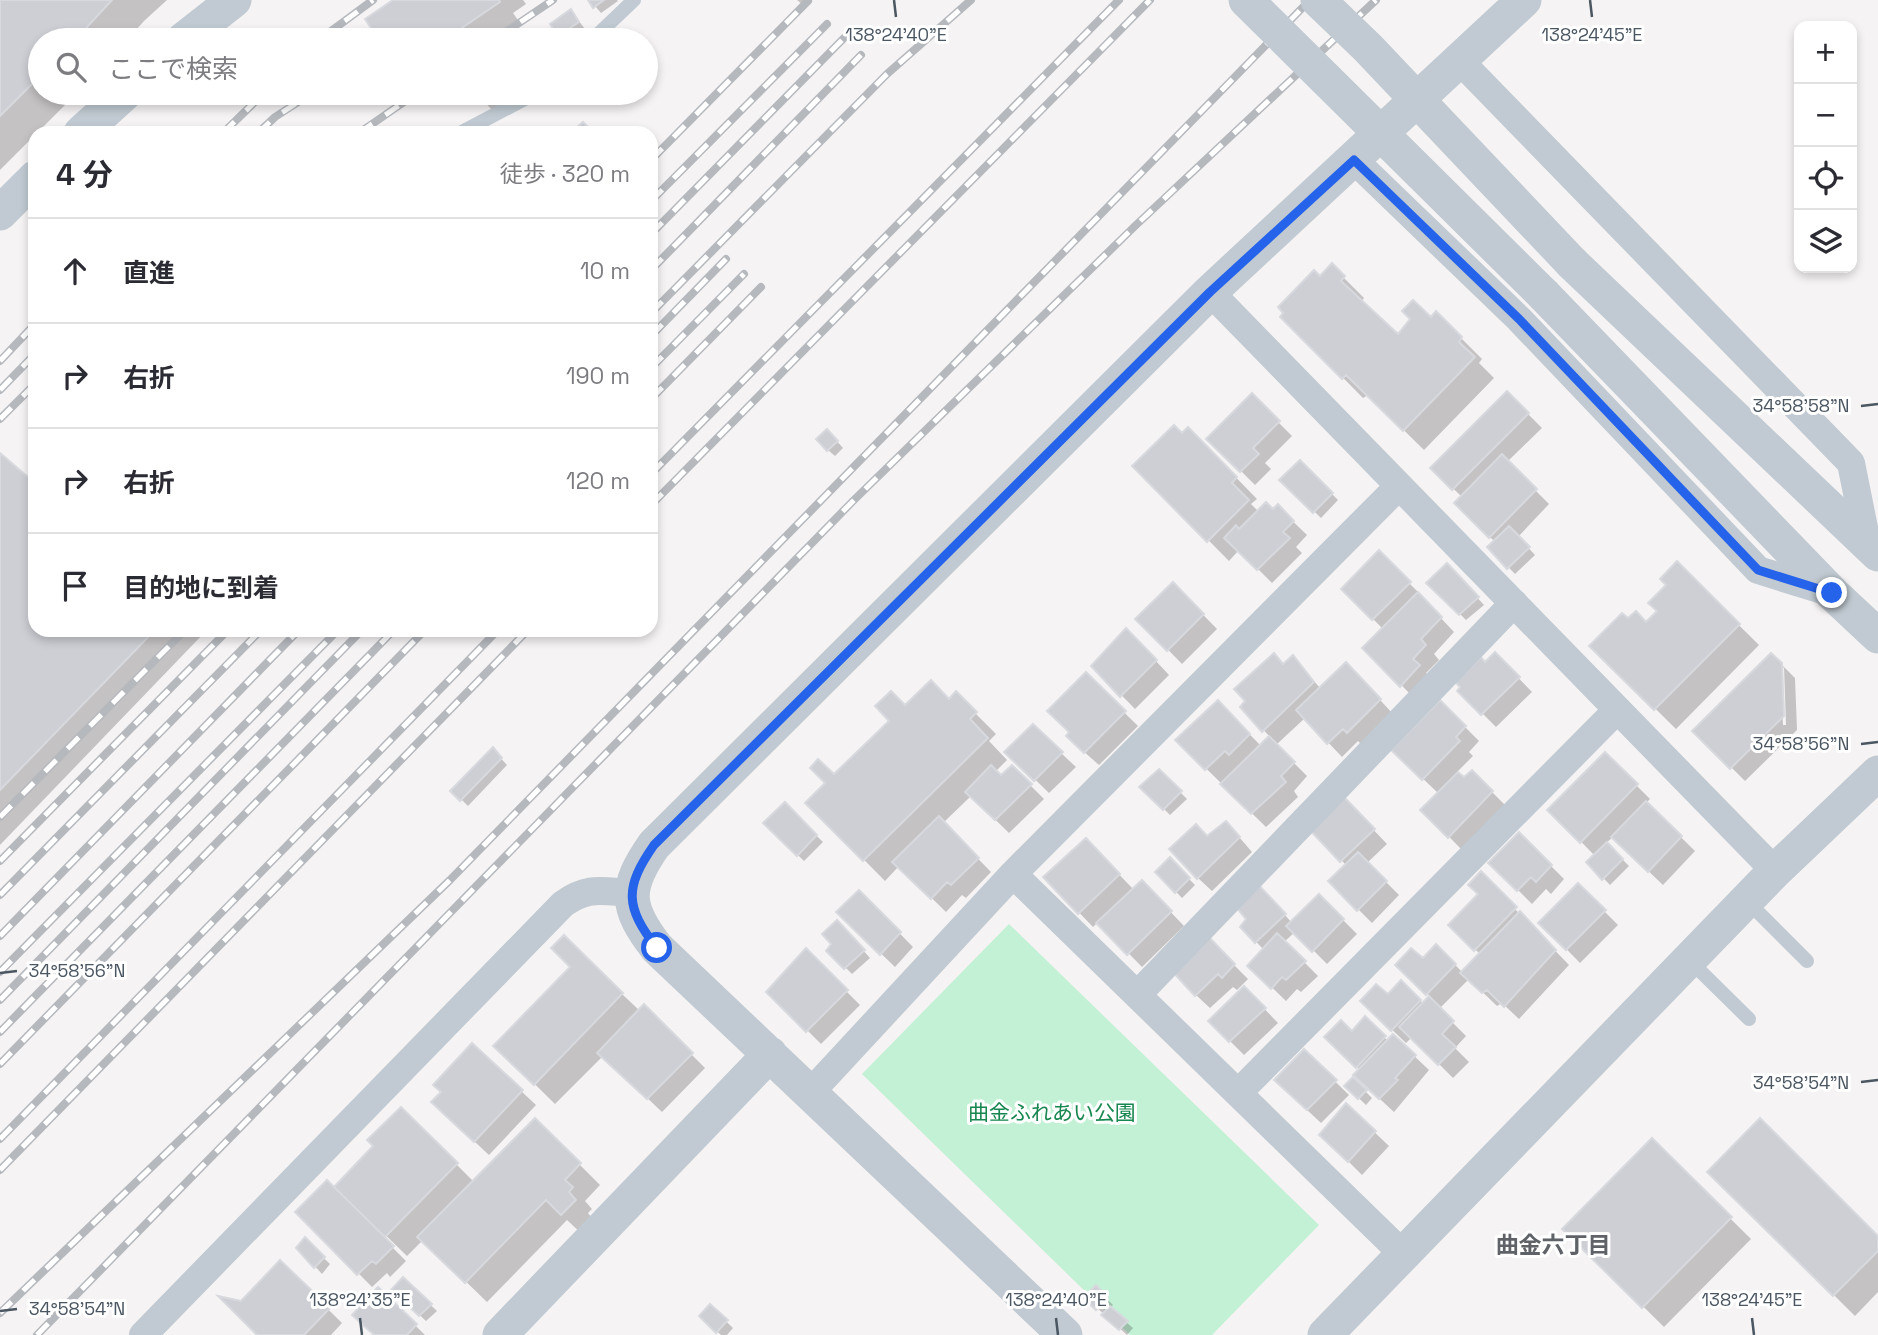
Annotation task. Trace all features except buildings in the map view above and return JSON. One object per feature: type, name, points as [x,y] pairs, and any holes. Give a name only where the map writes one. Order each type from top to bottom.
[{"type":"street","points":[[1246,0],[1544,295],[1832,593],[1878,636]]},
{"type":"street","points":[[1318,0],[1368,48],[1572,262],[1872,548]]},
{"type":"street","points":[[1065,1335],[657,948],[634,915],[631,893],[638,868],[654,845],[1210,292],[1524,0]]},
{"type":"street","points":[[198,28],[231,1]]},
{"type":"street","points":[[1459,60],[1851,463],[1872,548]]},
{"type":"street","points":[[89,126],[112,105]]},
{"type":"street","points":[[1354,160],[1519,319],[1758,570],[1832,593]]},
{"type":"street","points":[[0,213],[28,185]]},
{"type":"street","points":[[1210,292],[1775,871]]},
{"type":"street","points":[[810,1093],[1013,874],[1399,486]]},
{"type":"street","points":[[1137,995],[1514,603]]},
{"type":"street","points":[[1238,1093],[1617,710]]},
{"type":"street","points":[[1325,1335],[1746,900],[1878,773]]},
{"type":"street","points":[[1013,874],[1404,1255]]},
{"type":"street","points":[[143,1335],[563,904],[580,892],[631,893]]},
{"type":"street","points":[[500,1335],[770,1054]]},
{"type":"lane","points":[[605,28],[634,0]]},
{"type":"lane","points":[[473,126],[513,105]]},
{"type":"lane","points":[[1746,900],[1807,961]]},
{"type":"lane","points":[[1689,960],[1749,1019]]},
{"type":"green space","name":"曲金ふれあい公園","points":[[1009,924],[1319,1225],[1212,1335],[1130,1335],[862,1074]]},
{"type":"railway","points":[[335,28],[373,0]]},
{"type":"railway","points":[[512,28],[553,0]]},
{"type":"railway","points":[[658,306],[887,74],[971,0]]},
{"type":"railway","points":[[658,467],[1119,0]]},
{"type":"railway","points":[[658,498],[1150,0]]},
{"type":"railway","points":[[0,1313],[450,880],[1310,0]]},
{"type":"railway","points":[[37,1335],[855,499],[1135,226],[1376,0]]},
{"type":"railway","points":[[658,153],[808,1]]},
{"type":"railway","points":[[658,194],[827,24]]},
{"type":"railway","points":[[658,227],[846,36]]},
{"type":"railway","points":[[658,263],[861,55]]},
{"type":"railway","points":[[230,126],[252,105]]},
{"type":"railway","points":[[265,126],[294,105]]},
{"type":"railway","points":[[369,126],[400,105]]},
{"type":"railway","points":[[658,329],[726,259]]},
{"type":"railway","points":[[658,361],[744,274]]},
{"type":"railway","points":[[658,392],[761,287]]},
{"type":"railway","points":[[0,361],[28,331]]},
{"type":"railway","points":[[0,390],[28,361]]},
{"type":"railway","points":[[0,419],[28,391]]},
{"type":"railway","points":[[0,817],[178,637]]},
{"type":"railway","points":[[0,861],[221,637]]},
{"type":"railway","points":[[0,895],[254,637]]},
{"type":"railway","points":[[0,936],[292,637]]},
{"type":"railway","points":[[0,972],[331,637]]},
{"type":"railway","points":[[0,1000],[355,637]]},
{"type":"railway","points":[[0,1032],[387,637]]},
{"type":"railway","points":[[0,1064],[418,637]]},
{"type":"railway","points":[[0,1139],[491,637]]},
{"type":"railway","points":[[0,1170],[521,637]]},
{"type":"district","name":"曲金六丁目","points":[[1553,1245]]},
{"type":"route","points":[[657,948],[634,915],[631,893],[638,868],[654,845],[1210,292],[1354,160],[1519,319],[1758,570],[1832,593]]}]
